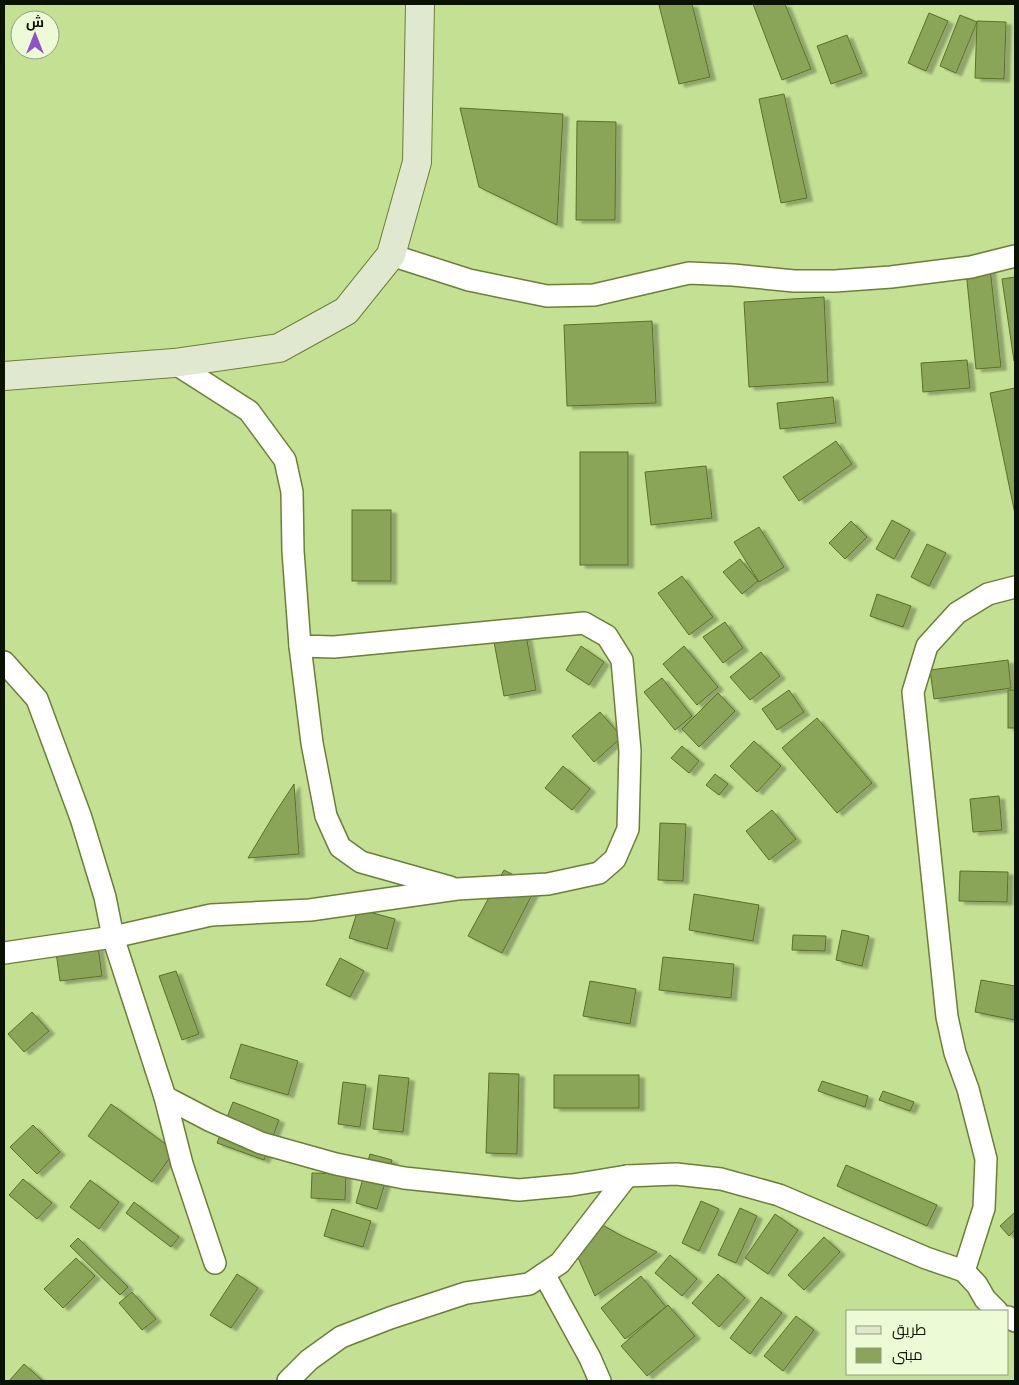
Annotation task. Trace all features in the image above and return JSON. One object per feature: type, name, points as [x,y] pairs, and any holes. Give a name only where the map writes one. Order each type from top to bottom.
[{"type":"street","points":[[4,376],[174,363],[279,348],[346,311],[391,255],[418,162],[420,4]]},
{"type":"street","points":[[391,255],[469,280],[547,296],[594,294],[689,272],[794,281],[835,281],[891,278],[971,267],[1015,256]]},
{"type":"street","points":[[174,363],[249,411],[284,460],[292,492],[293,551],[300,646],[312,743],[326,816],[340,847],[361,862],[457,889]]},
{"type":"street","points":[[964,1271],[984,1208],[986,1159],[968,1089],[955,1053],[947,1017],[912,692],[927,646],[957,613],[988,594],[1015,586]]},
{"type":"street","points":[[4,953],[113,937],[211,915],[310,910],[457,889],[548,884],[599,873],[615,859],[628,829],[630,751],[622,660],[607,636],[584,623],[334,647],[300,646]]},
{"type":"street","points":[[4,662],[38,700],[81,818],[105,897],[113,937],[165,1097],[182,1164],[215,1263]]},
{"type":"street","points":[[165,1097],[211,1121],[261,1143],[336,1164],[404,1178],[520,1190],[572,1185],[627,1176],[676,1174],[721,1179],[779,1195],[926,1258],[964,1271],[978,1285],[985,1299],[996,1310]]},
{"type":"street","points":[[288,1381],[309,1360],[341,1338],[390,1318],[466,1294],[529,1284],[560,1263],[627,1176]]},
{"type":"street","points":[[544,1274],[590,1358],[600,1381]]},
{"type":"building","points":[[692,4],[710,77],[679,84],[659,5]]},
{"type":"building","points":[[753,4],[785,4],[811,69],[782,80]]},
{"type":"building","points":[[929,13],[948,21],[926,71],[908,63]]},
{"type":"building","points":[[960,15],[977,22],[956,73],[940,66]]},
{"type":"building","points":[[977,21],[1006,22],[1004,79],[975,78]]},
{"type":"building","points":[[847,35],[862,73],[831,84],[817,46]]},
{"type":"building","points":[[784,94],[807,198],[781,203],[759,99]]},
{"type":"building","points":[[460,108],[563,114],[557,225],[479,187]]},
{"type":"building","points":[[577,121],[616,122],[615,220],[576,220]]},
{"type":"building","points":[[990,268],[1001,367],[976,369],[966,271]]},
{"type":"building","points":[[1015,277],[1015,360],[1014,361],[1002,279]]},
{"type":"building","points":[[824,297],[828,382],[749,387],[744,302]]},
{"type":"building","points":[[652,321],[656,403],[567,406],[564,325]]},
{"type":"building","points":[[967,360],[970,388],[923,392],[921,363]]},
{"type":"building","points":[[1015,388],[1015,514],[990,393]]},
{"type":"building","points":[[833,397],[836,423],[780,429],[777,403]]},
{"type":"building","points":[[836,441],[852,464],[799,501],[783,477]]},
{"type":"building","points":[[580,452],[628,452],[628,565],[580,565]]},
{"type":"building","points":[[706,466],[712,518],[651,525],[645,472]]},
{"type":"building","points":[[352,510],[391,510],[391,581],[352,581]]},
{"type":"building","points":[[892,520],[910,530],[894,559],[876,549]]},
{"type":"building","points":[[851,521],[867,537],[845,559],[829,543]]},
{"type":"building","points":[[759,527],[784,567],[759,582],[734,542]]},
{"type":"building","points":[[927,544],[946,553],[929,586],[911,577]]},
{"type":"building","points":[[740,559],[758,581],[742,594],[723,572]]},
{"type":"building","points":[[682,576],[713,617],[689,635],[658,593]]},
{"type":"building","points":[[877,594],[911,606],[903,627],[870,616]]},
{"type":"building","points":[[725,622],[743,648],[723,663],[703,637]]},
{"type":"building","points":[[524,624],[536,690],[504,696],[492,631]]},
{"type":"building","points":[[581,646],[604,662],[589,685],[566,670]]},
{"type":"building","points":[[684,646],[718,687],[697,705],[663,664]]},
{"type":"building","points":[[761,652],[780,676],[750,700],[730,677]]},
{"type":"building","points":[[1008,660],[1011,688],[934,699],[930,670]]},
{"type":"building","points":[[662,678],[692,716],[675,730],[644,692]]},
{"type":"building","points":[[789,690],[804,712],[777,730],[762,709]]},
{"type":"building","points":[[1008,690],[1015,690],[1015,728],[1008,728]]},
{"type":"building","points":[[718,693],[735,711],[699,747],[682,729]]},
{"type":"building","points":[[600,712],[622,737],[594,762],[572,736]]},
{"type":"building","points":[[817,718],[872,783],[837,813],[782,748]]},
{"type":"building","points":[[754,741],[781,766],[757,792],[730,766]]},
{"type":"building","points":[[682,746],[699,761],[689,773],[671,758]]},
{"type":"building","points":[[563,766],[590,789],[572,810],[545,788]]},
{"type":"building","points":[[715,774],[728,784],[719,795],[706,785]]},
{"type":"building","points":[[294,784],[299,854],[248,858],[275,813]]},
{"type":"building","points":[[999,796],[1002,830],[973,832],[970,799]]},
{"type":"building","points":[[772,810],[796,839],[769,860],[746,831]]},
{"type":"building","points":[[660,823],[686,824],[683,881],[658,880]]},
{"type":"building","points":[[504,870],[536,887],[502,953],[468,936]]},
{"type":"building","points":[[960,871],[1008,872],[1007,902],[959,901]]},
{"type":"building","points":[[694,894],[759,905],[753,941],[689,930]]},
{"type":"building","points":[[358,909],[395,919],[387,949],[349,938]]},
{"type":"building","points":[[842,930],[869,936],[862,966],[836,960]]},
{"type":"building","points":[[793,935],[826,936],[825,951],[792,950]]},
{"type":"building","points":[[97,939],[102,976],[60,981],[55,945]]},
{"type":"building","points":[[663,957],[734,964],[731,998],[659,990]]},
{"type":"building","points":[[340,958],[364,971],[350,997],[326,985]]},
{"type":"building","points":[[176,971],[199,1034],[182,1040],[159,976]]},
{"type":"building","points":[[981,980],[1015,986],[1015,1020],[975,1012]]},
{"type":"building","points":[[590,981],[636,989],[630,1024],[583,1016]]},
{"type":"building","points":[[32,1012],[49,1031],[24,1052],[8,1034]]},
{"type":"building","points":[[241,1044],[298,1061],[288,1095],[230,1078]]},
{"type":"building","points":[[489,1073],[519,1074],[517,1154],[486,1153]]},
{"type":"building","points":[[379,1075],[409,1078],[403,1132],[373,1129]]},
{"type":"building","points":[[554,1075],[639,1075],[639,1108],[554,1108]]},
{"type":"building","points":[[822,1081],[868,1096],[865,1107],[818,1091]]},
{"type":"building","points":[[343,1082],[366,1085],[360,1127],[338,1124]]},
{"type":"building","points":[[883,1091],[914,1102],[910,1111],[879,1100]]},
{"type":"building","points":[[233,1102],[279,1120],[264,1160],[217,1143]]},
{"type":"building","points":[[111,1104],[175,1151],[152,1182],[88,1136]]},
{"type":"building","points":[[33,1125],[60,1152],[37,1174],[10,1147]]},
{"type":"building","points":[[370,1154],[392,1160],[377,1209],[356,1203]]},
{"type":"building","points":[[846,1165],[937,1205],[927,1226],[837,1186]]},
{"type":"building","points":[[312,1173],[346,1174],[345,1200],[311,1198]]},
{"type":"building","points":[[23,1179],[52,1203],[37,1219],[9,1195]]},
{"type":"building","points":[[90,1180],[119,1202],[99,1229],[70,1207]]},
{"type":"building","points":[[701,1201],[719,1209],[699,1251],[682,1243]]},
{"type":"building","points":[[134,1202],[179,1237],[171,1247],[126,1213]]},
{"type":"building","points":[[740,1208],[757,1216],[736,1263],[718,1255]]},
{"type":"building","points":[[332,1209],[371,1221],[363,1247],[324,1236]]},
{"type":"building","points":[[1015,1212],[1015,1230],[1009,1236],[1000,1226]]},
{"type":"building","points":[[775,1214],[798,1230],[768,1274],[745,1258]]},
{"type":"building","points":[[588,1217],[622,1236],[657,1252],[595,1296],[576,1253]]},
{"type":"building","points":[[824,1237],[840,1252],[804,1290],[788,1275]]},
{"type":"building","points":[[78,1238],[128,1287],[120,1295],[70,1246]]},
{"type":"building","points":[[670,1255],[697,1279],[682,1296],[655,1273]]},
{"type":"building","points":[[76,1258],[95,1276],[63,1308],[44,1289]]},
{"type":"building","points":[[237,1274],[258,1288],[231,1328],[210,1315]]},
{"type":"building","points":[[718,1274],[745,1298],[719,1327],[692,1303]]},
{"type":"building","points":[[641,1276],[666,1307],[625,1339],[601,1308]]},
{"type":"building","points":[[132,1292],[156,1319],[142,1330],[119,1303]]},
{"type":"building","points":[[761,1297],[782,1313],[750,1354],[730,1338]]},
{"type":"building","points":[[668,1305],[695,1336],[647,1376],[621,1346]]},
{"type":"building","points":[[796,1316],[814,1330],[783,1371],[764,1356]]},
{"type":"building","points":[[24,1364],[43,1381],[9,1381]]}]
